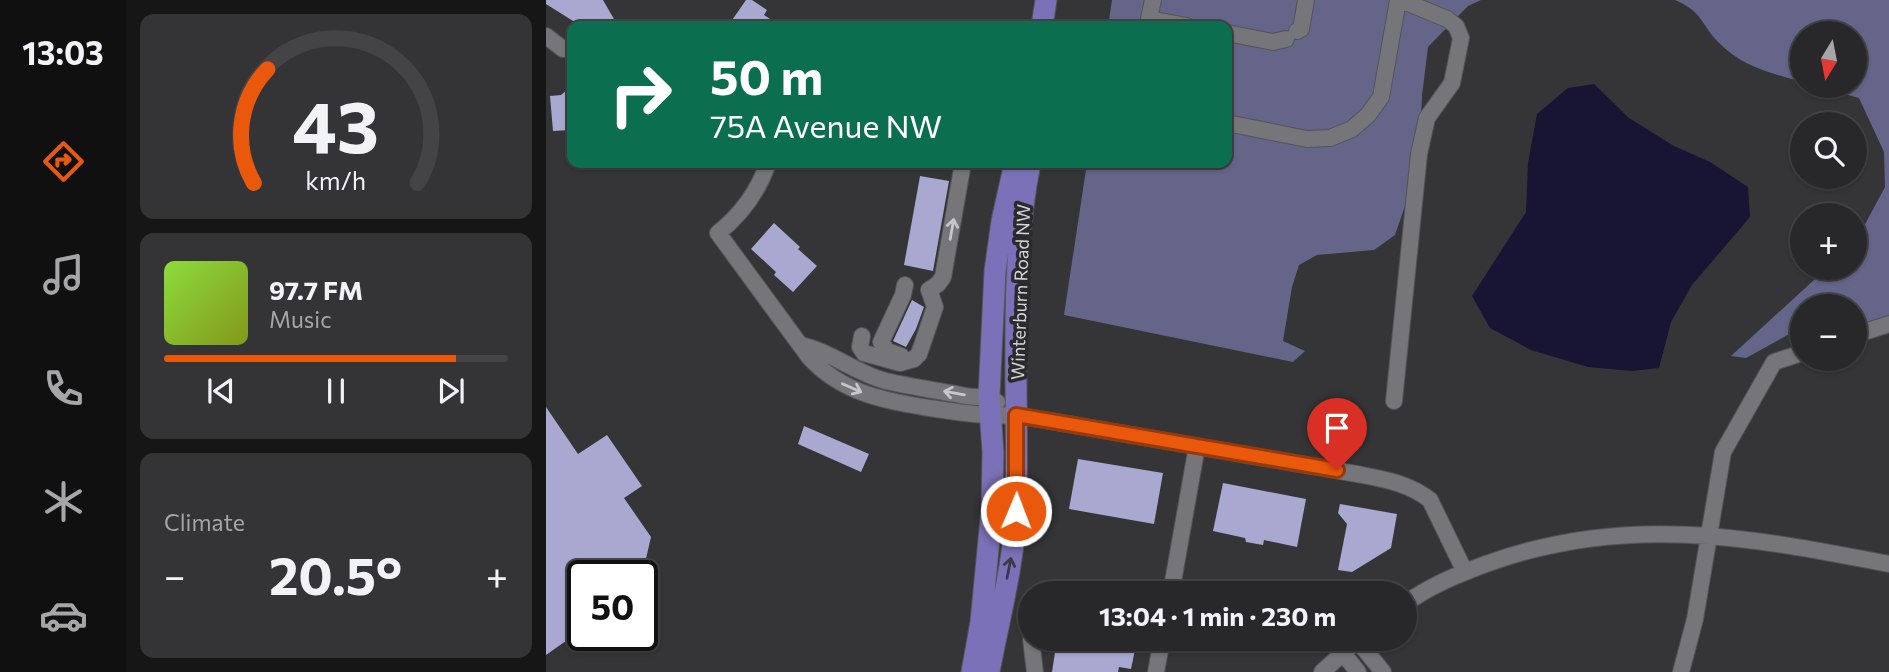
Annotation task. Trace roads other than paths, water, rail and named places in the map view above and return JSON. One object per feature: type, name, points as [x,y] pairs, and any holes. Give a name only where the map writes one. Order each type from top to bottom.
[{"type":"main road","points":[[1043,21],[1046,0]]},
{"type":"main road","points":[[1057,21],[1060,0]]},
{"type":"main road","name":"Winterburn Road NW","points":[[972,672],[988,557],[993,452],[990,406],[995,271],[1002,221],[1014,168]]},
{"type":"main road","name":"Winterburn Road NW","points":[[989,672],[1012,554],[1016,511],[1019,261],[1029,168]]},
{"type":"main road","points":[[1002,221],[1005,263],[1004,368],[1007,395],[1016,415]]},
{"type":"street","points":[[1153,0],[1149,19],[1160,21]]},
{"type":"street","points":[[1232,34],[1273,42],[1292,35],[1301,29],[1306,0]]},
{"type":"street","points":[[1232,124],[1307,139],[1330,138],[1352,129],[1368,116],[1381,97],[1400,0],[1447,19],[1456,26],[1461,38],[1452,83],[1427,118],[1419,155],[1394,401]]},
{"type":"street","points":[[546,36],[563,49]]},
{"type":"street","points":[[766,168],[753,196],[735,219],[718,233],[801,345],[816,348],[854,370],[884,380],[971,396],[1016,415],[1399,483],[1430,500],[1465,572]]},
{"type":"street","points":[[862,336],[860,347],[864,353],[900,363],[908,362],[919,354],[934,301],[929,290],[938,284],[943,276],[962,168]]},
{"type":"street","points":[[905,285],[903,295],[882,337],[884,349],[900,356],[912,353],[923,324],[931,317]]},
{"type":"street","points":[[1867,331],[1889,324]]},
{"type":"street","points":[[1681,672],[1695,619],[1723,452],[1774,362],[1790,357]]},
{"type":"street","points":[[1173,581],[1198,446]]},
{"type":"street","points":[[1417,598],[1465,572],[1538,548],[1593,537],[1707,535],[1781,543],[1889,564]]},
{"type":"street","points":[[1156,672],[1160,651]]},
{"type":"street","points":[[1367,651],[1382,672]]},
{"type":"street","points":[[1322,672],[1342,652],[1358,672]]}]
